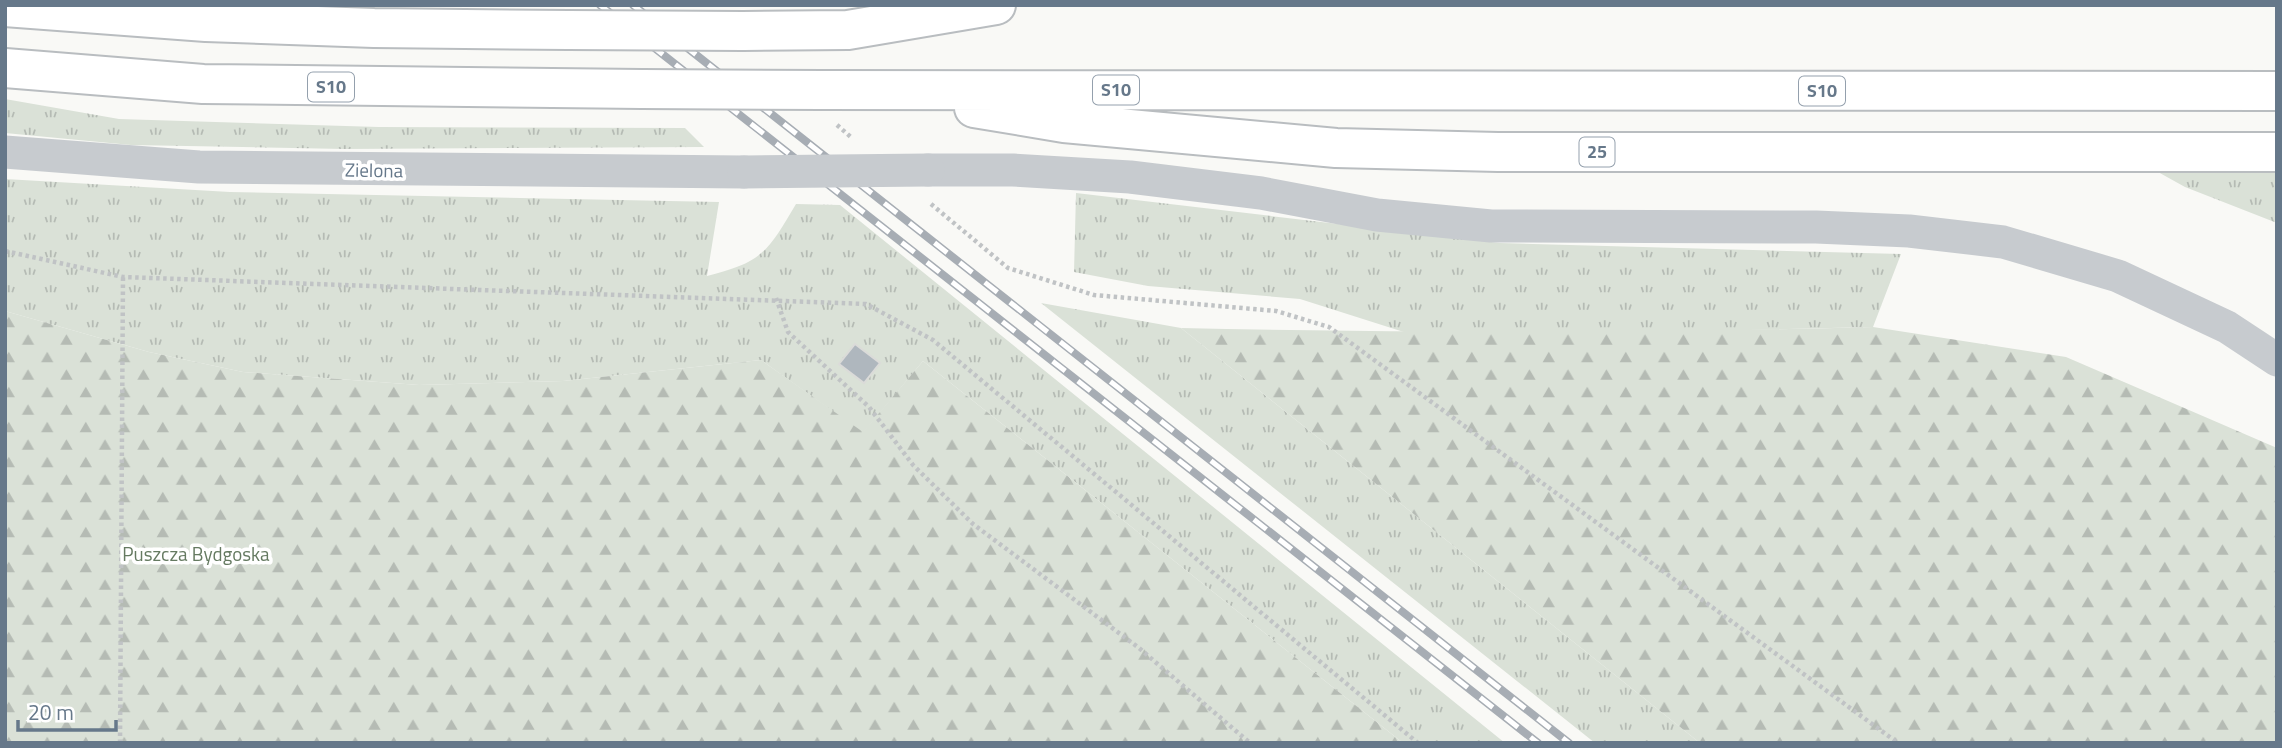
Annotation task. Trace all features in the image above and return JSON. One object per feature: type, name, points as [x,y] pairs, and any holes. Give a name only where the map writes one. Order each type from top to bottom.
[{"type":"highway","points":[[5,7],[234,23],[743,31],[848,30],[996,5]]},
{"type":"highway","name":"S10","points":[[5,68],[203,84],[642,89],[2277,91]]},
{"type":"highway","name":"25","points":[[865,90],[1064,123],[1336,148],[1499,152],[2277,152]]},
{"type":"street","name":"Zielona","points":[[5,152],[200,167],[744,173],[1013,170],[1130,177],[1261,193],[1377,215],[1491,226],[1816,227],[1909,231],[2003,242],[2118,276],[2227,327],[2277,360]]},
{"type":"path","points":[[5,251],[123,277],[624,296],[776,298],[866,304],[933,340],[1418,743]]},
{"type":"path","points":[[120,743],[123,277]]},
{"type":"path","points":[[776,298],[788,332],[869,407],[913,466],[974,524],[1139,648],[1250,743]]},
{"type":"path","points":[[1276,311],[1329,327],[1898,743]]},
{"type":"green space","points":[[5,99],[119,119],[379,127],[685,128],[704,147],[344,149],[131,145],[5,133]]},
{"type":"green space","points":[[2158,172],[2277,172],[2277,223],[2185,187]]},
{"type":"green space","points":[[5,179],[230,192],[719,202],[707,276],[740,266],[761,253],[778,234],[796,204],[840,205],[1505,743],[1403,743],[923,361],[863,433],[761,360],[563,381],[419,385],[243,372],[149,352],[5,311]]},
{"type":"green space","points":[[1076,193],[1500,243],[1901,254],[1873,327],[1629,333],[1407,333],[1300,299],[1148,286],[1074,272]]},
{"type":"green space","points":[[1041,303],[1181,328],[1700,743],[1595,743]]},
{"type":"green space","name":"Puszcza Bydgoska","points":[[5,311],[149,352],[243,372],[419,385],[563,381],[761,360],[863,432],[923,361],[1403,743],[5,743]]},
{"type":"green space","points":[[1873,327],[2066,357],[2277,448],[2277,743],[1700,743],[1181,328],[1527,332]]},
{"type":"building","points":[[855,344],[880,363],[864,383],[839,364]]},
{"type":"railway","points":[[600,5],[1538,743]]},
{"type":"railway","points":[[633,5],[1569,743]]}]
